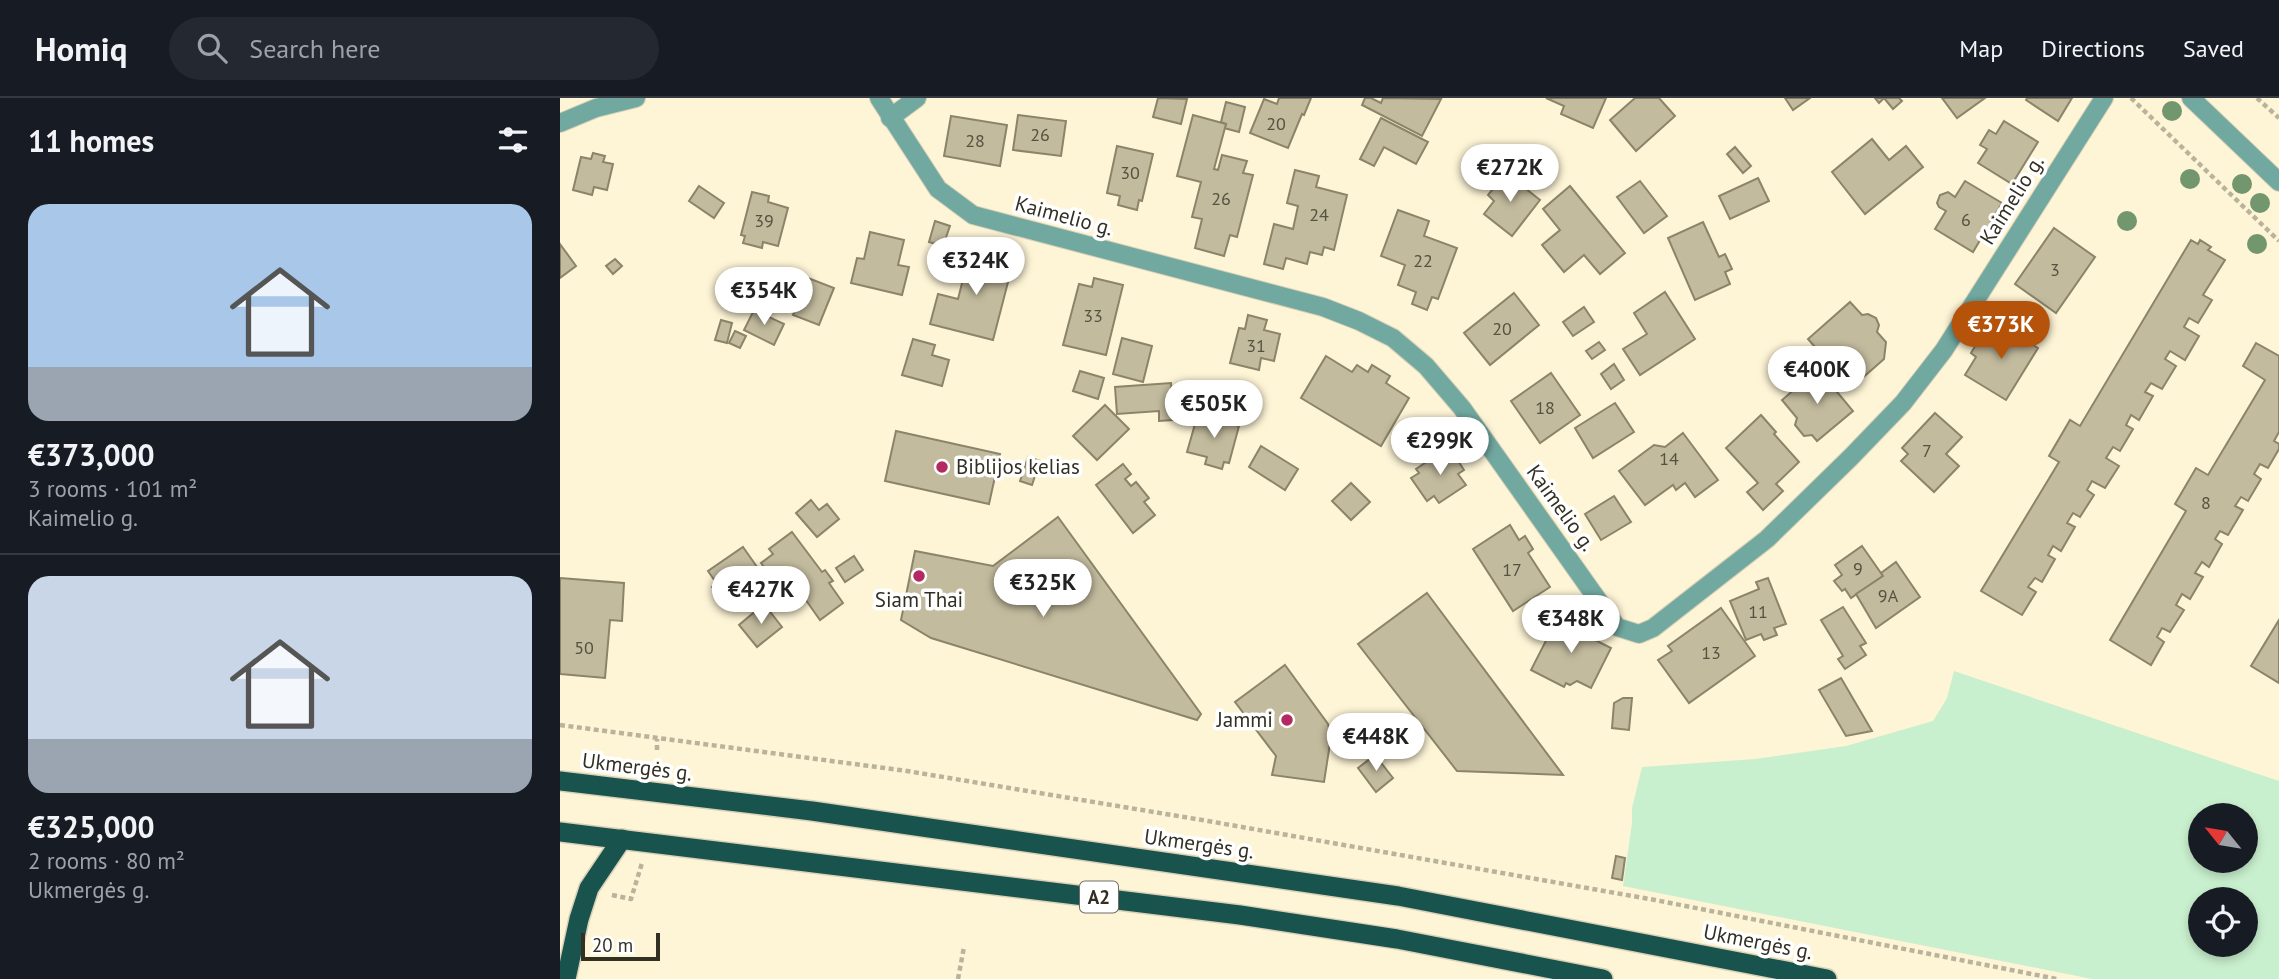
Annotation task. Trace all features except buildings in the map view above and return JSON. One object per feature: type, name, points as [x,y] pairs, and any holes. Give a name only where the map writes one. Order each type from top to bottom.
[{"type":"highway","name":"Ukmergės g.","points":[[560,781],[812,810],[1398,897],[1827,979]]},
{"type":"highway","name":"A2","points":[[560,832],[1240,915],[1398,939],[1603,979]]},
{"type":"highway","points":[[566,979],[589,888],[622,839]]},
{"type":"street","points":[[560,123],[596,108],[636,98]]},
{"type":"street","name":"Kaimelio g.","points":[[879,98],[938,189],[973,215],[1323,307],[1393,338],[1426,366],[1462,408],[1617,627],[1639,634],[1653,628],[1767,539],[1903,403],[1944,350],[2104,98]]},
{"type":"street","points":[[890,118],[917,98]]},
{"type":"street","points":[[2191,98],[2279,182]]},
{"type":"path","points":[[2131,98],[2279,241]]},
{"type":"path","points":[[2257,98],[2279,118]]},
{"type":"path","points":[[560,725],[907,771],[1221,823],[1655,900],[2057,979]]},
{"type":"path","points":[[657,738],[657,750]]},
{"type":"path","points":[[602,892],[631,899],[642,862]]},
{"type":"path","points":[[958,979],[964,947]]},
{"type":"green space","points":[[1954,671],[2279,781],[2279,979],[2092,979],[1623,886],[1632,808],[1642,767],[1755,759],[1846,746],[1933,721],[1947,698]]},
{"type":"place","name":"Biblijos kelias","points":[[942,467]]},
{"type":"place","name":"Siam Thai","points":[[919,576]]},
{"type":"place","name":"Jammi","points":[[1287,720]]}]
